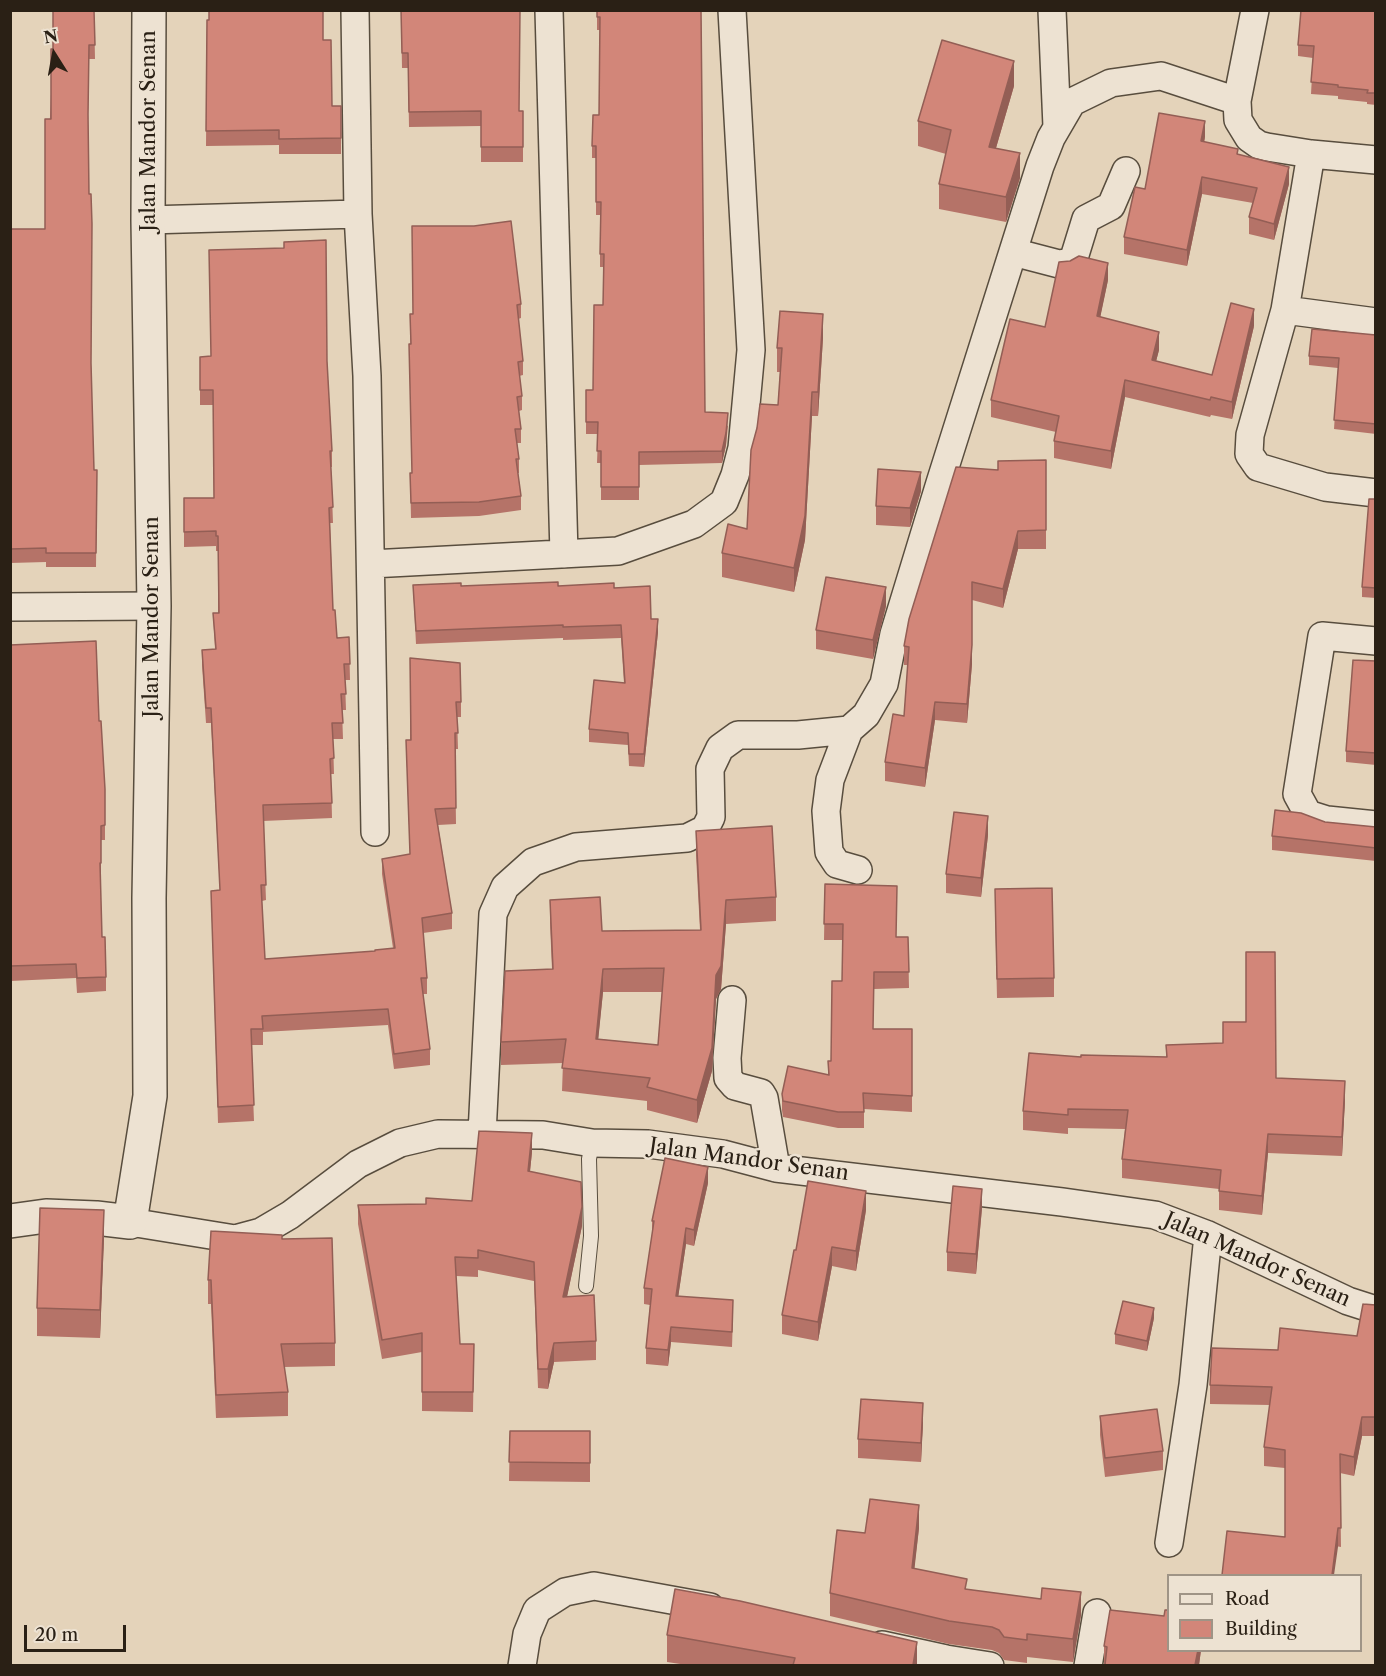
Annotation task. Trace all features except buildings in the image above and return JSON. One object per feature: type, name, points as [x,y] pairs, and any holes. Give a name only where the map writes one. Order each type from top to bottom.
[{"type":"street","name":"Jalan Mandor Senan","points":[[130,1222],[150,1096],[149,898],[154,606],[148,220],[149,10]]},
{"type":"street","points":[[355,10],[358,214],[367,376],[375,832]]},
{"type":"street","points":[[549,10],[564,554]]},
{"type":"street","points":[[371,564],[618,551],[693,524],[724,502],[735,475],[742,448],[751,350],[732,10]]},
{"type":"street","points":[[1052,10],[1057,128]]},
{"type":"street","points":[[1255,10],[1237,100],[1238,120],[1249,138],[1259,145],[1311,154],[1376,160]]},
{"type":"street","points":[[858,870],[837,864],[829,852],[826,811],[831,780],[849,730],[866,715],[884,684],[894,634],[1040,166],[1057,128],[1072,102],[1111,83],[1161,76],[1237,100]]},
{"type":"street","points":[[1311,154],[1285,310],[1250,435],[1249,454],[1258,467],[1325,487],[1376,493]]},
{"type":"street","points":[[1013,252],[1059,264],[1067,263],[1074,258],[1086,219],[1111,206],[1126,171]]},
{"type":"street","points":[[148,220],[358,214]]},
{"type":"street","points":[[1285,310],[1376,322]]},
{"type":"street","points":[[10,607],[154,606]]},
{"type":"street","points":[[1376,642],[1322,636],[1297,794],[1308,814],[1328,820],[1376,825]]},
{"type":"street","points":[[482,1134],[493,914],[505,887],[532,862],[576,847],[687,838],[705,830],[711,817],[710,769],[720,748],[738,735],[798,735],[849,730]]},
{"type":"street","points":[[732,1000],[727,1058],[728,1078],[735,1086],[760,1094],[764,1098],[776,1168]]},
{"type":"street","name":"Jalan Mandor Senan","points":[[10,1221],[46,1216],[96,1218],[235,1239],[261,1232],[290,1215],[358,1164],[400,1143],[438,1134],[543,1135],[592,1143],[659,1145],[723,1154],[776,1168],[1155,1215],[1208,1235],[1348,1301],[1376,1310]]},
{"type":"street","points":[[1169,1542],[1193,1385],[1208,1235]]},
{"type":"street","points":[[522,1665],[527,1634],[537,1610],[565,1592],[594,1586],[731,1610]]},
{"type":"street","points":[[1088,1665],[1097,1613]]},
{"type":"street","points":[[857,1639],[946,1659],[990,1665]]},
{"type":"lane","points":[[586,1286],[591,1236],[589,1160],[592,1143]]}]
